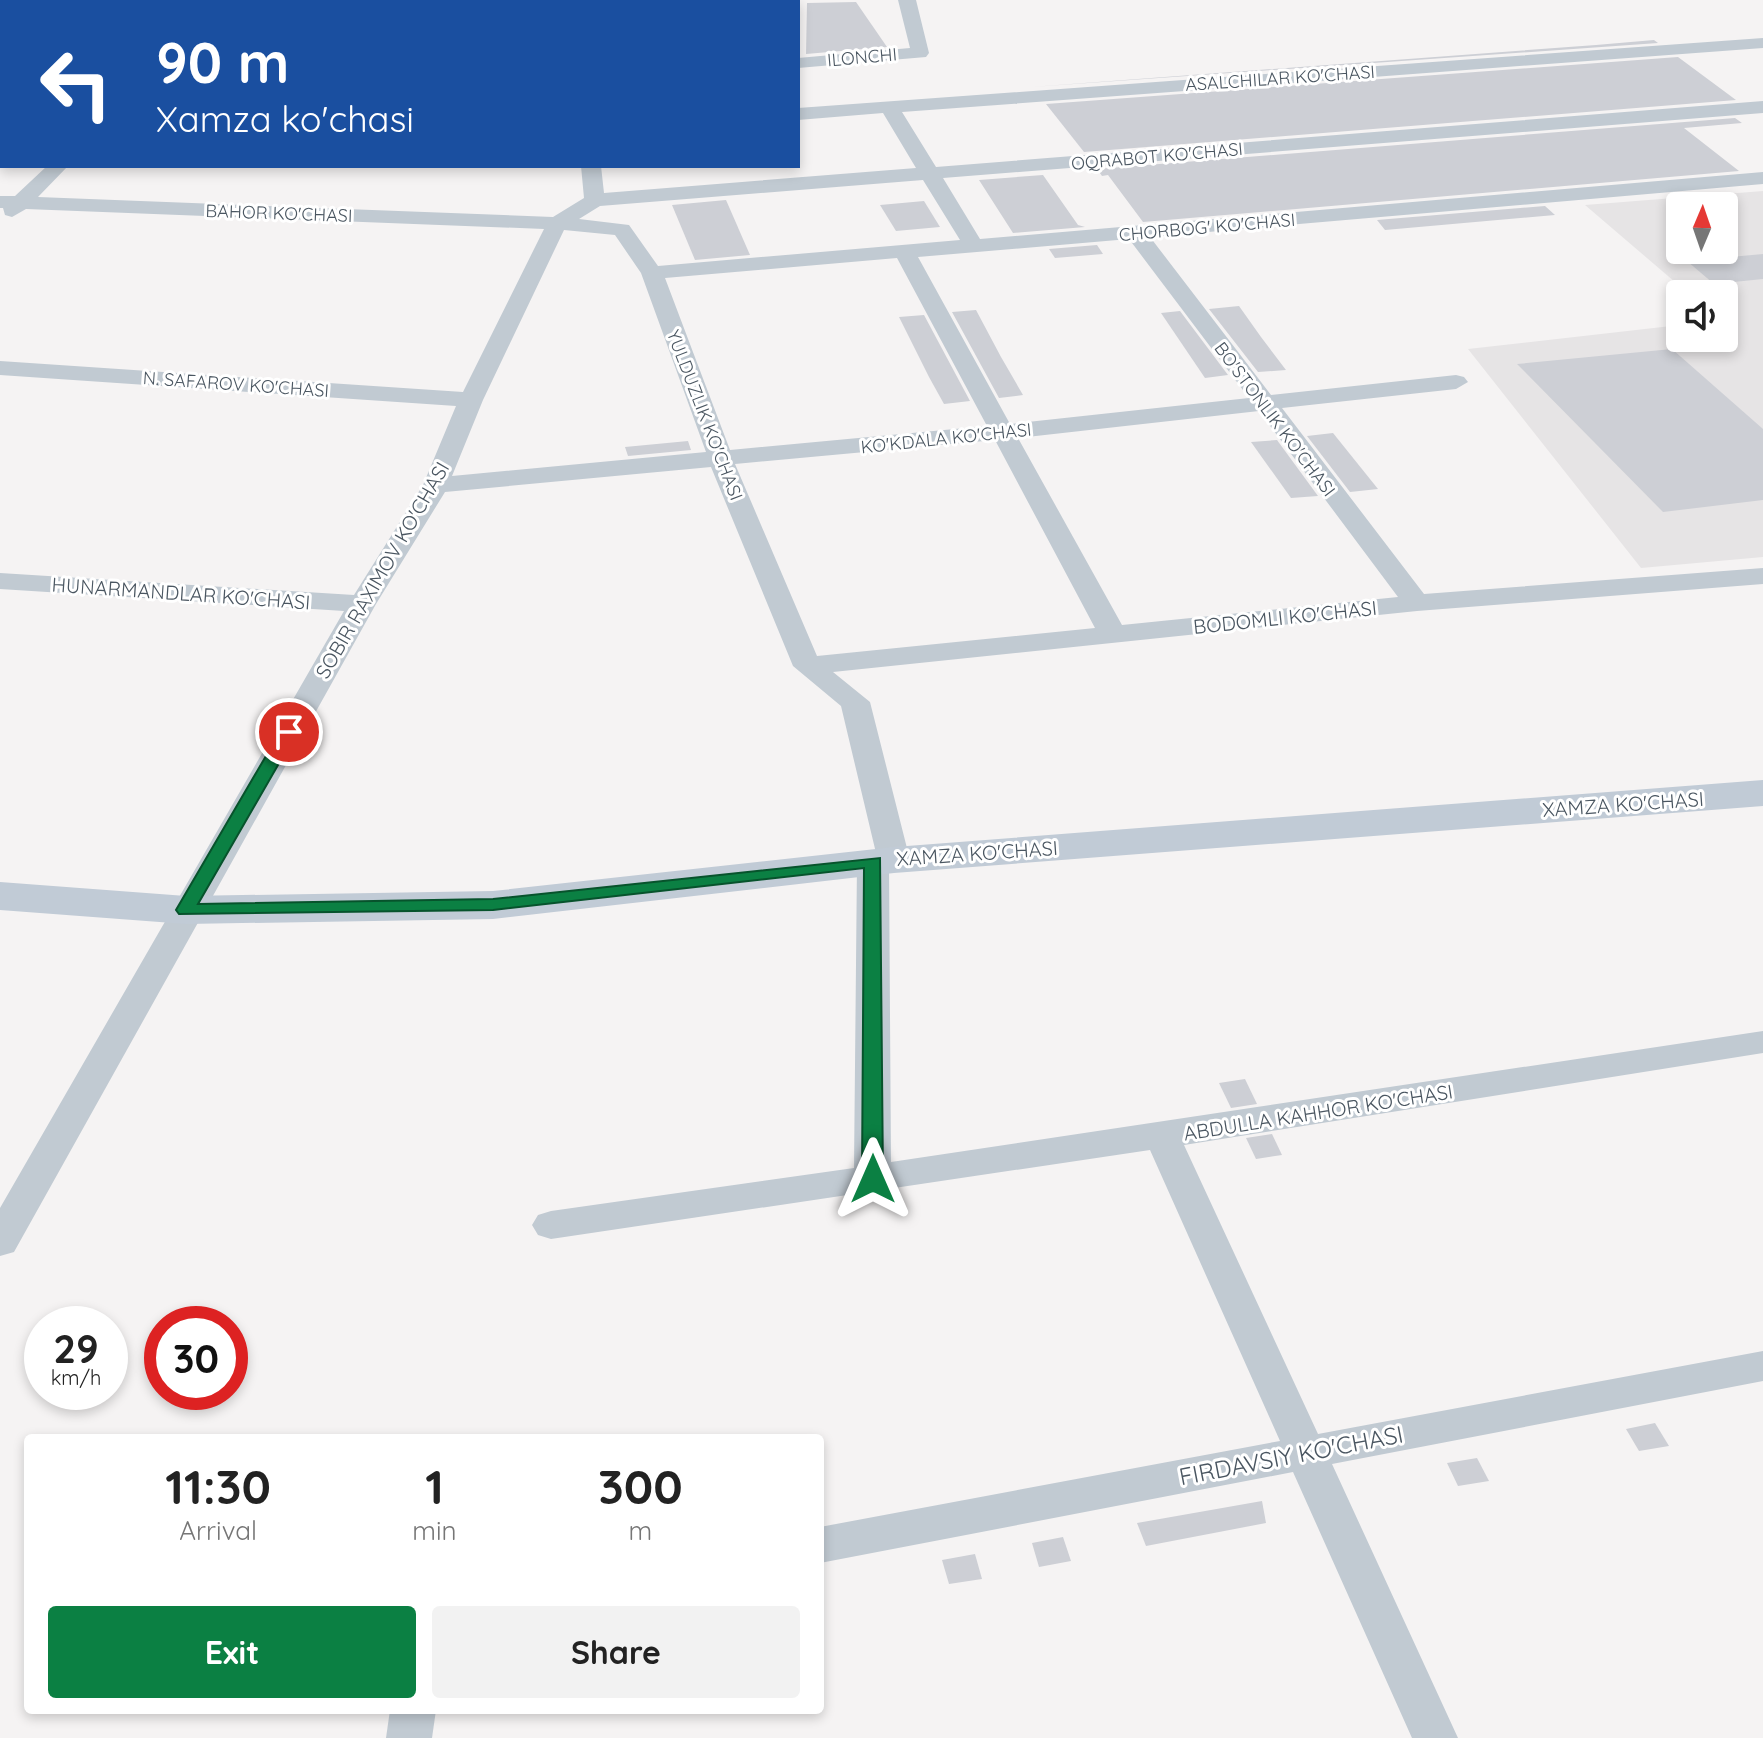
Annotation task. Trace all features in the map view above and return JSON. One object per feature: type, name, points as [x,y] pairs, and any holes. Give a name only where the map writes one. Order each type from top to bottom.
[{"type":"main road","name":"XAMZA KO'CHASI","points":[[0,896],[186,910],[493,905],[884,861],[1763,793]]},
{"type":"street","name":"ILONCHI","points":[[800,63],[920,53],[907,0]]},
{"type":"street","name":"ASALCHILAR KO'CHASI","points":[[800,114],[1763,43]]},
{"type":"street","points":[[889,107],[974,246]]},
{"type":"street","name":"OQRABOT KO'CHASI","points":[[557,223],[595,200],[1763,107]]},
{"type":"street","points":[[0,223],[10,203],[55,168]]},
{"type":"street","points":[[591,168],[595,200]]},
{"type":"street","name":"CHORBOG' KO'CHASI","points":[[652,273],[1763,178]]},
{"type":"street","name":"BAHOR KO'CHASI","points":[[10,203],[557,223]]},
{"type":"street","name":"YULDUZLIK KO'CHASI","points":[[557,223],[622,229],[652,273],[721,460],[807,666]]},
{"type":"street","name":"SOBIR RAXIMOV KO'CHASI","points":[[0,1242],[362,604],[436,485],[471,400],[557,223]]},
{"type":"street","name":"BO'STONLIK KO'CHASI","points":[[1136,233],[1262,403],[1417,603]]},
{"type":"street","points":[[905,253],[1113,635]]},
{"type":"street","name":"N. SAFAROV KO'CHASI","points":[[0,368],[471,400]]},
{"type":"street","name":"KO'KDALA KO'CHASI","points":[[436,485],[1002,432],[1456,382]]},
{"type":"street","name":"BODOMLI KO'CHASI","points":[[807,666],[1417,603],[1763,576]]},
{"type":"street","name":"HUNARMANDLAR KO'CHASI","points":[[0,581],[362,604]]},
{"type":"street","points":[[807,666],[855,702],[884,861],[873,1179]]},
{"type":"street","name":"ABDULLA KAHHOR KO'CHASI","points":[[551,1225],[1162,1136],[1763,1042]]},
{"type":"street","points":[[1162,1136],[1435,1738]]},
{"type":"street","name":"FIRDAVSIY KO'CHASI","points":[[824,1544],[1763,1366]]},
{"type":"street","points":[[409,1738],[412,1714]]},
{"type":"shaded area","points":[[1763,191],[1763,557],[1641,568],[1468,349],[1666,327],[1666,352],[1738,352],[1738,280],[1673,280],[1585,205],[1666,199],[1666,264],[1738,264],[1738,193]]},
{"type":"building","points":[[856,2],[887,47],[806,54],[807,3]]},
{"type":"building","points":[[1654,40],[1658,43],[1031,87],[1596,45]]},
{"type":"building","points":[[1678,57],[1736,100],[1084,152],[1046,104]]},
{"type":"building","points":[[1735,118],[1742,123],[1684,128],[1739,171],[1143,222],[1108,175],[1102,176],[1097,169]]},
{"type":"building","points":[[1043,175],[1078,225],[1085,227],[1013,233],[979,180]]},
{"type":"building","points":[[726,200],[750,255],[695,260],[672,205]]},
{"type":"building","points":[[924,201],[940,227],[896,231],[880,205]]},
{"type":"building","points":[[1545,206],[1555,215],[1385,230],[1377,220]]},
{"type":"building","points":[[1097,245],[1103,254],[1055,258],[1049,249]]},
{"type":"building","points":[[1763,254],[1763,279],[1709,280],[1691,264],[1738,264],[1738,256]]},
{"type":"building","points":[[1239,306],[1286,370],[1258,372],[1209,309]]},
{"type":"building","points":[[976,310],[1023,395],[999,398],[952,312]]},
{"type":"building","points":[[1180,311],[1228,375],[1205,378],[1161,313]]},
{"type":"building","points":[[924,315],[970,401],[944,404],[899,317]]},
{"type":"building","points":[[1666,350],[1675,352],[1763,429],[1763,500],[1663,512],[1517,364]]},
{"type":"building","points":[[1333,433],[1378,489],[1350,492],[1307,436]]},
{"type":"building","points":[[1277,440],[1318,496],[1291,498],[1251,442]]},
{"type":"building","points":[[688,441],[691,450],[628,456],[625,447]]},
{"type":"building","points":[[1245,1079],[1257,1104],[1231,1108],[1219,1083]]},
{"type":"building","points":[[1272,1134],[1282,1155],[1256,1159],[1246,1138]]},
{"type":"building","points":[[1655,1423],[1669,1446],[1639,1451],[1626,1429]]},
{"type":"building","points":[[1477,1458],[1489,1481],[1458,1486],[1447,1463]]},
{"type":"building","points":[[1262,1501],[1266,1523],[1146,1546],[1137,1523]]},
{"type":"building","points":[[1063,1537],[1071,1561],[1039,1567],[1032,1543]]},
{"type":"building","points":[[975,1554],[982,1579],[949,1584],[942,1560]]},
{"type":"route","points":[[289,732],[186,910],[493,905],[873,862],[873,1179]]}]
